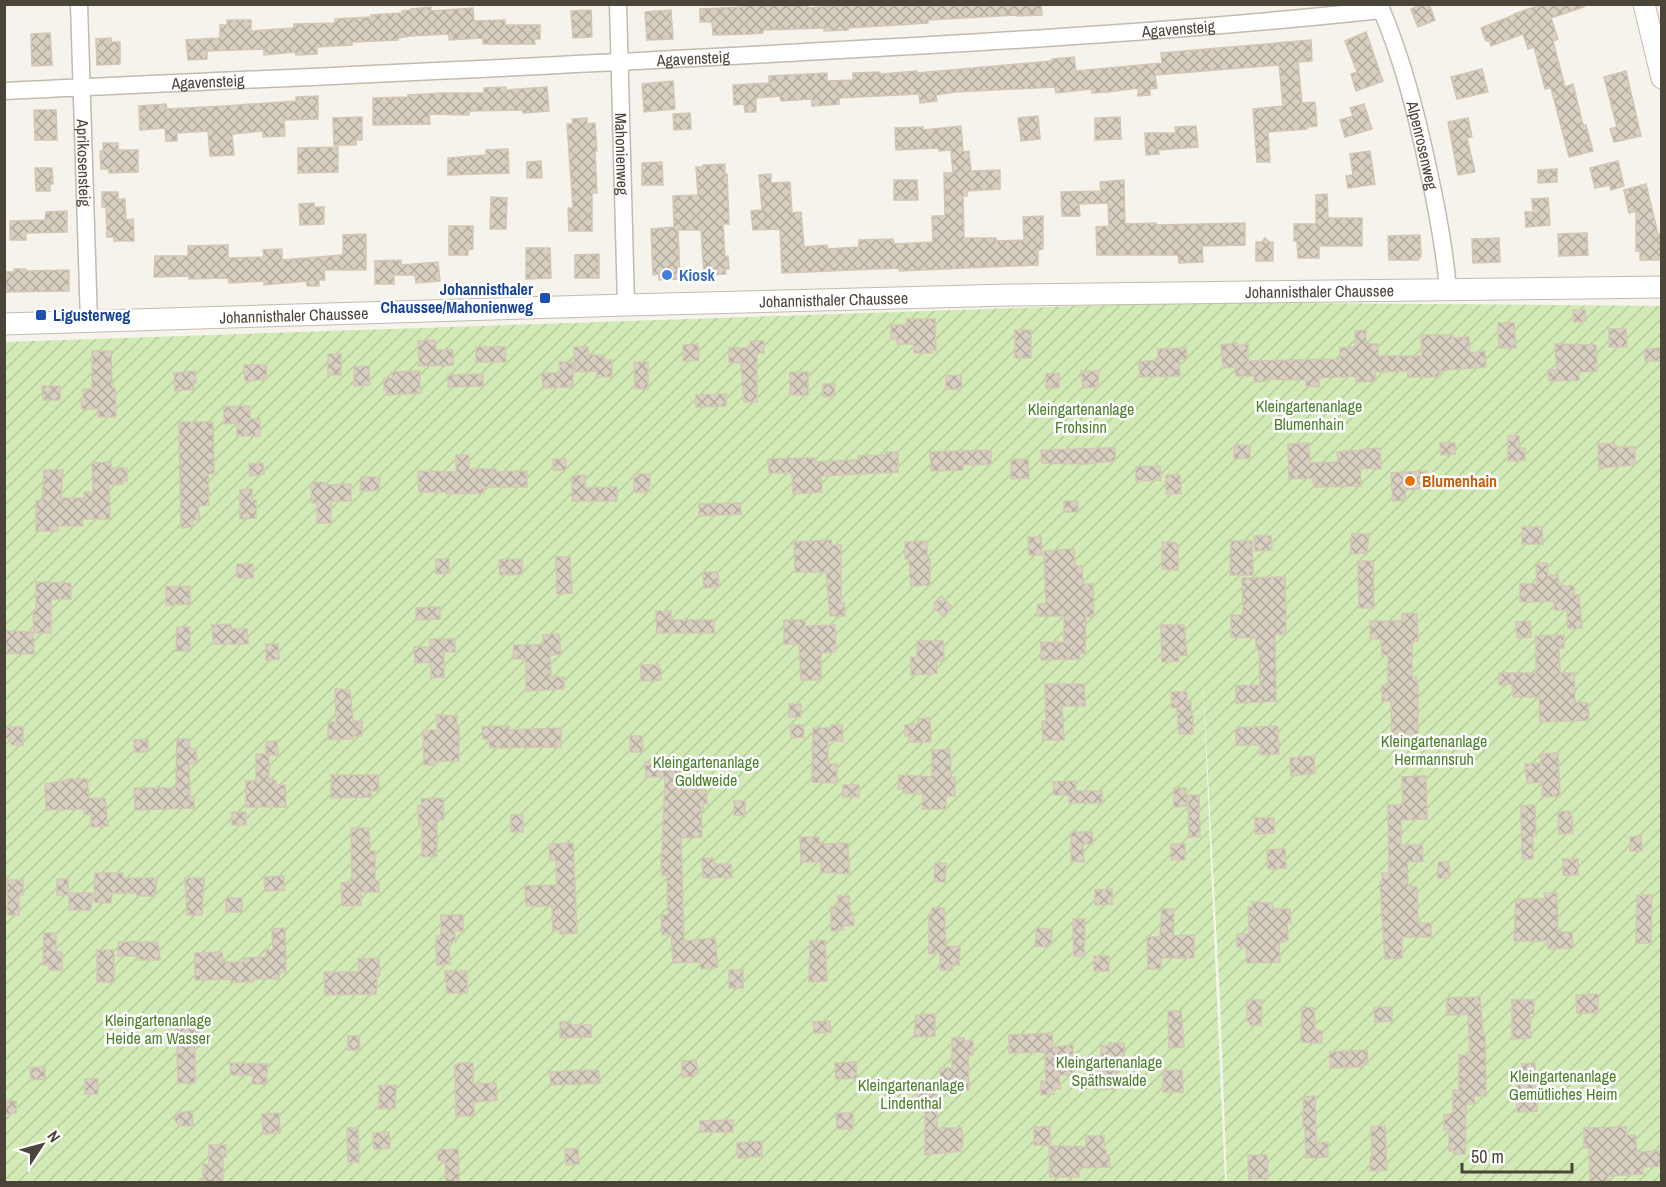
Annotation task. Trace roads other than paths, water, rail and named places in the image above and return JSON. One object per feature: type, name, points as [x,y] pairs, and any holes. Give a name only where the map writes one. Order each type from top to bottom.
[{"type":"street","name":"Aprikosensteig","points":[[79,4],[89,322]]},
{"type":"street","name":"Mahonienweg","points":[[618,4],[626,305]]},
{"type":"street","points":[[1644,4],[1662,78]]},
{"type":"street","name":"Agavensteig","points":[[4,91],[620,63],[990,42],[1312,17],[1380,7]]},
{"type":"street","name":"Alpenrosenweg","points":[[1380,7],[1417,115],[1439,217],[1448,291]]},
{"type":"street","name":"Johannisthaler Chaussee","points":[[4,324],[1010,295],[1662,287]]},
{"type":"place","name":"Kiosk","points":[[667,275]]},
{"type":"place","name":"Johannisthaler Chaussee/Mahonienweg","points":[[545,298]]},
{"type":"place","name":"Ligusterweg","points":[[41,315]]},
{"type":"place","name":"Blumenhain","points":[[1410,481]]},
{"type":"park label","name":"Kleingartenanlage Blumenhain","points":[[1309,415]]},
{"type":"park label","name":"Kleingartenanlage Frohsinn","points":[[1081,418]]},
{"type":"park label","name":"Kleingartenanlage Hermannsruh","points":[[1434,750]]},
{"type":"park label","name":"Kleingartenanlage Goldweide","points":[[706,771]]},
{"type":"park label","name":"Kleingartenanlage Heide am Wasser","points":[[158,1029]]},
{"type":"park label","name":"Kleingartenanlage Späthswalde","points":[[1109,1071]]},
{"type":"park label","name":"Kleingartenanlage Gemütliches Heim","points":[[1563,1085]]},
{"type":"park label","name":"Kleingartenanlage Lindenthal","points":[[911,1094]]}]
